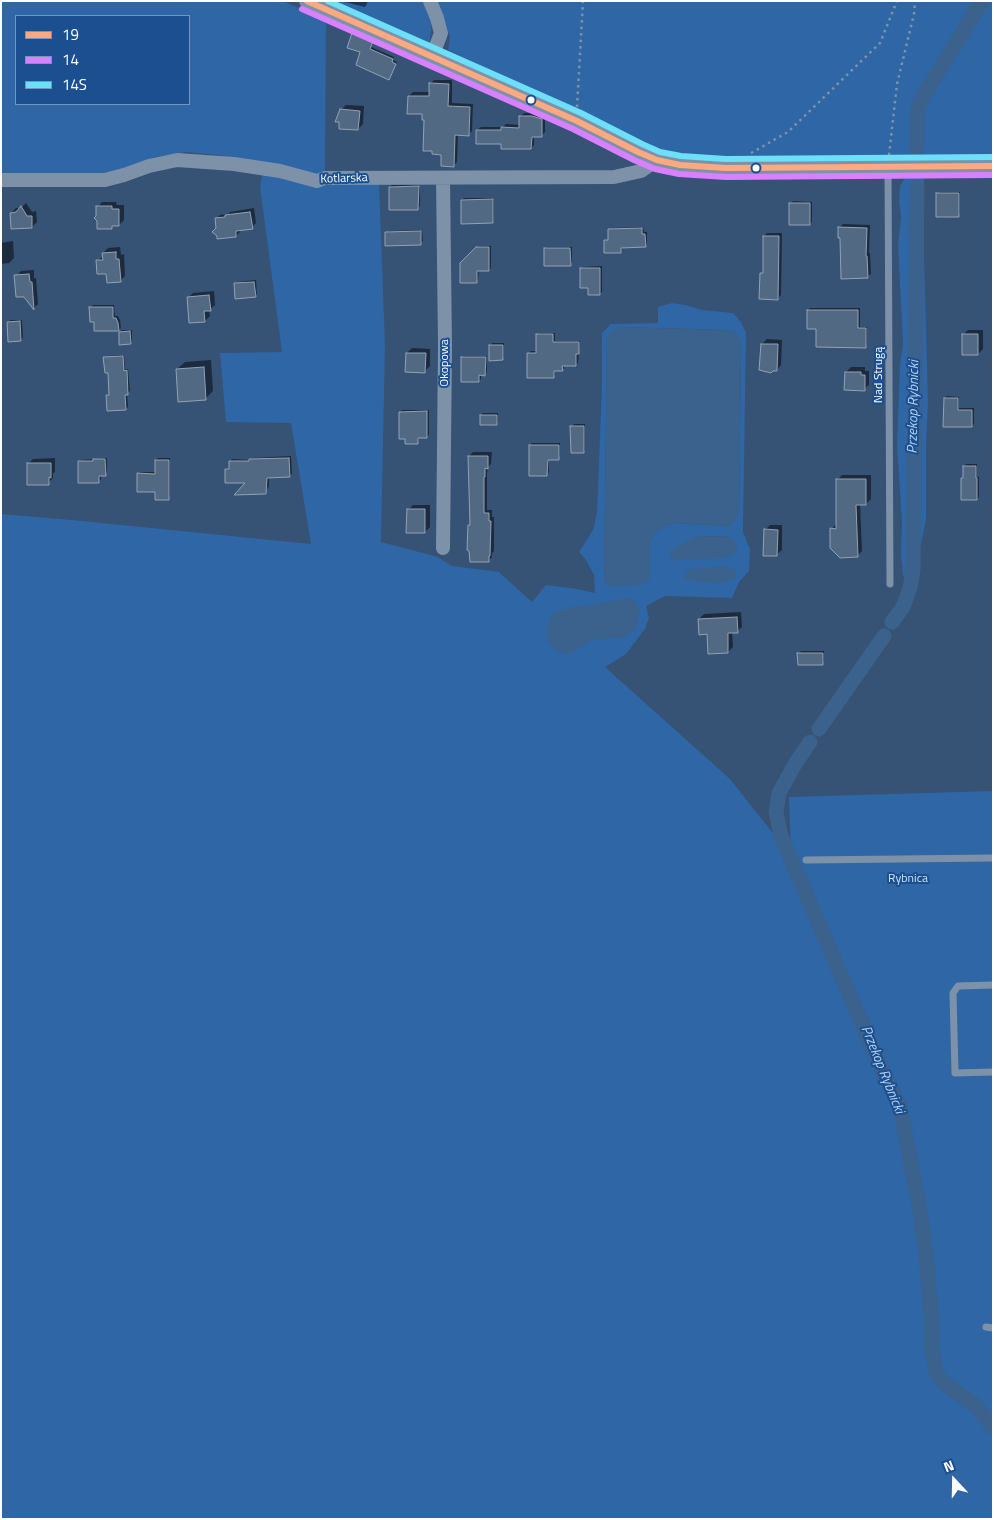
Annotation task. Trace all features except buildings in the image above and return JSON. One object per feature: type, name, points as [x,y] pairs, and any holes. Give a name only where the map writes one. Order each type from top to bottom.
[{"type":"street","points":[[306,1],[576,121],[658,160],[700,167],[993,166]]},
{"type":"street","points":[[430,1],[438,18],[440,33],[432,56]]},
{"type":"street","name":"Kotlarska","points":[[1,180],[105,180],[177,160],[234,164],[280,171],[317,180],[325,178],[614,177],[641,171],[658,160]]},
{"type":"street","name":"Okopowa","points":[[443,178],[445,346],[443,548]]},
{"type":"lane","name":"Nad Strugą","points":[[888,166],[890,584]]},
{"type":"lane","points":[[806,860],[993,858]]},
{"type":"lane","points":[[993,985],[958,986],[953,993],[955,1073],[993,1072]]},
{"type":"path","points":[[576,121],[583,1]]},
{"type":"path","points":[[749,154],[788,132],[880,43],[898,1]]},
{"type":"path","points":[[888,166],[897,84],[914,14],[915,1]]},
{"type":"green space","points":[[1,1],[282,1],[326,19],[325,178],[263,163],[218,155],[186,152],[156,157],[111,175],[1,175]]},
{"type":"green space","points":[[323,1],[424,1],[432,22],[429,47],[379,27]]},
{"type":"green space","points":[[436,1],[993,1],[993,155],[709,159],[675,155],[647,146],[448,50],[450,37]]},
{"type":"green space","name":"Rybnica","points":[[263,171],[379,182],[385,345],[381,542],[438,557],[452,566],[499,572],[532,602],[546,585],[595,593],[594,575],[579,552],[593,530],[597,513],[602,333],[611,324],[658,323],[658,307],[672,303],[702,310],[733,313],[741,322],[746,333],[743,532],[750,549],[749,571],[739,582],[732,598],[665,596],[646,606],[649,618],[645,629],[626,654],[605,667],[730,779],[791,856],[789,797],[993,791],[993,1519],[1,1519],[1,514],[311,544],[291,423],[226,422],[220,353],[282,352],[260,187]],"holes":[[[622,327],[724,330],[736,333],[741,343],[739,511],[729,526],[674,523],[657,531],[606,584],[604,574],[607,338]],[[728,536],[733,555],[694,537]]]},
{"type":"green space","points":[[905,178],[924,178],[928,401],[926,519],[919,554],[918,575],[908,580],[903,576],[901,554],[902,522],[897,444],[900,365],[903,343],[898,245],[901,217],[899,202],[900,186]]},
{"type":"shaded area","points":[[622,327],[724,330],[737,333],[741,343],[739,511],[735,521],[729,526],[674,523],[657,531],[651,539],[649,581],[640,585],[612,586],[606,584],[604,574],[607,338],[612,330]]},
{"type":"shaded area","points":[[728,536],[735,541],[738,548],[733,555],[723,558],[678,560],[671,558],[669,552],[694,537]]},
{"type":"shaded area","points":[[726,566],[735,570],[736,578],[721,583],[694,581],[684,578],[686,572],[692,569]]},
{"type":"shaded area","points":[[631,598],[637,603],[639,610],[638,620],[636,628],[625,637],[591,640],[566,654],[559,652],[549,643],[547,629],[552,614],[572,607]]},
{"type":"waterway","name":"Przekop Rybnicki","points":[[917,149],[917,115],[920,103],[982,1]]},
{"type":"waterway","name":"Przekop Rybnicki","points":[[892,622],[903,607],[910,588],[913,570],[917,187]]},
{"type":"waterway","name":"Przekop Rybnicki","points":[[819,729],[884,636]]},
{"type":"waterway","name":"Przekop Rybnicki","points":[[810,742],[779,793],[776,812],[781,836],[883,1072],[900,1106],[920,1211],[932,1320],[932,1351],[936,1372],[942,1382],[976,1406],[993,1427]]},
{"type":"transit line","name":"19","points":[[307,1],[577,121],[657,160],[680,165],[726,168],[993,166]]},
{"type":"transit line","name":"14S","points":[[328,1],[581,113],[660,152],[681,156],[726,159],[993,157]]},
{"type":"transit line","name":"14","points":[[302,9],[573,129],[655,169],[679,174],[726,177],[993,175]]}]
